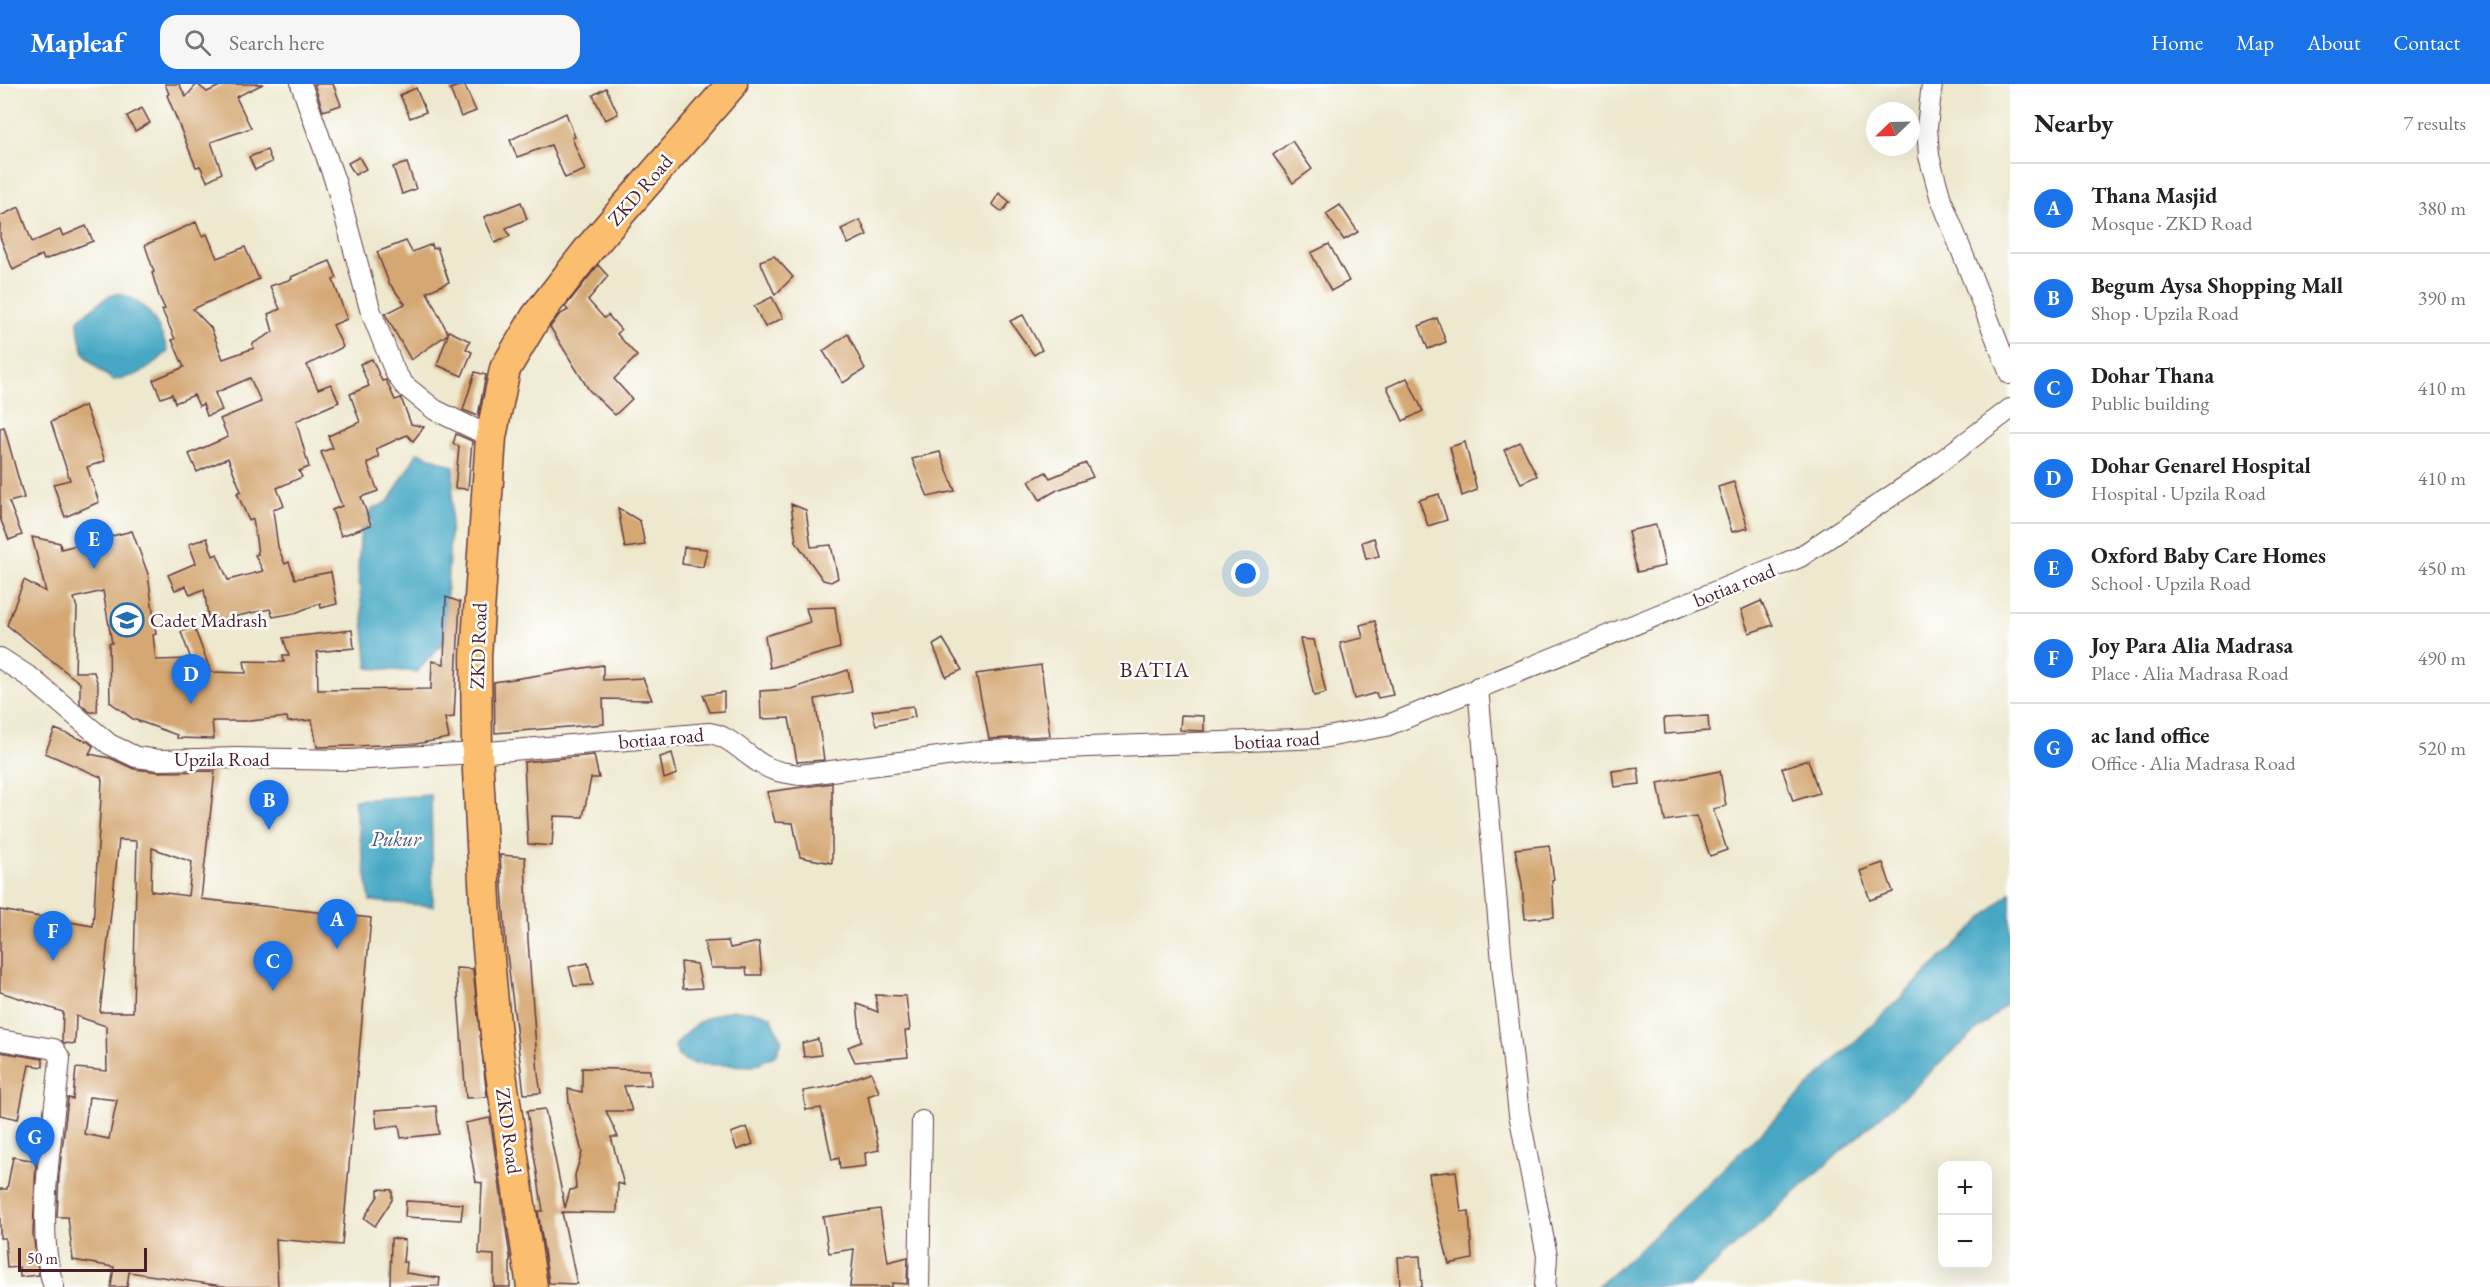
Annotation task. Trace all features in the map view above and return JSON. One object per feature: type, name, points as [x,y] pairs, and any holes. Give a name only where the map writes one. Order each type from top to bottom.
[{"type":"main road","name":"ZKD Road","points":[[532,1287],[497,1046],[487,936],[477,753],[476,656],[491,437],[505,369],[536,317],[590,248],[732,84]]},
{"type":"street","points":[[301,84],[336,184],[370,309],[395,372],[404,385],[435,410],[491,437]]},
{"type":"street","points":[[1932,84],[1927,127],[1929,156],[1940,196],[2010,374]]},
{"type":"street","name":"botiaa road","points":[[477,753],[709,733],[719,734],[761,764],[775,771],[800,775],[985,751],[1322,738],[1386,726],[1800,557],[1924,474],[2010,409]]},
{"type":"street","name":"Upzila Road","points":[[0,658],[39,684],[110,744],[136,757],[160,760],[236,758],[349,760],[477,753]]},
{"type":"street","points":[[1478,687],[1503,974],[1519,1114],[1547,1256],[1545,1287]]},
{"type":"street","points":[[0,1040],[54,1049],[60,1058],[46,1199],[48,1252],[54,1287]]},
{"type":"street","points":[[919,1287],[922,1121]]},
{"type":"water","points":[[119,293],[146,309],[156,323],[168,351],[143,371],[130,377],[113,380],[85,355],[80,340],[78,319],[107,297]]},
{"type":"water","points":[[418,452],[454,467],[444,642],[417,672],[368,668],[358,570],[361,525],[372,509],[388,502]]},
{"type":"water","name":"Pukur","points":[[431,795],[433,906],[370,901],[354,800]]},
{"type":"water","points":[[2010,892],[2010,1001],[1689,1287],[1596,1287],[1638,1251]]},
{"type":"water","points":[[733,1010],[759,1012],[771,1016],[782,1041],[776,1055],[753,1066],[691,1064],[678,1056],[675,1046],[694,1026],[714,1015]]},
{"type":"building","points":[[165,84],[179,84],[186,97],[197,84],[207,92],[224,84],[263,84],[236,97],[251,128],[211,142],[222,173],[207,181],[200,166],[196,167],[167,95],[169,94]]},
{"type":"building","points":[[314,84],[333,84],[341,105],[323,111]]},
{"type":"building","points":[[464,84],[476,111],[461,117],[450,89]]},
{"type":"building","points":[[416,88],[426,112],[410,118],[400,95]]},
{"type":"building","points":[[606,88],[618,114],[605,120],[593,95]]},
{"type":"building","points":[[142,108],[150,123],[135,131],[127,116]]},
{"type":"building","points":[[566,113],[575,137],[572,138],[585,170],[565,178],[551,145],[517,157],[510,140]]},
{"type":"building","points":[[1292,141],[1312,169],[1293,183],[1273,155]]},
{"type":"building","points":[[267,150],[272,162],[255,170],[249,157]]},
{"type":"building","points":[[359,157],[366,169],[355,175],[348,163]]},
{"type":"building","points":[[407,163],[416,189],[402,194],[393,167]]},
{"type":"building","points":[[999,193],[1010,202],[1002,212],[992,204]]},
{"type":"building","points":[[521,202],[527,219],[506,228],[510,236],[495,243],[484,217]]},
{"type":"building","points":[[1340,205],[1358,232],[1344,240],[1326,214]]},
{"type":"building","points":[[19,207],[32,242],[60,230],[63,236],[86,226],[93,241],[44,260],[42,255],[13,270],[0,237],[0,216]]},
{"type":"building","points":[[860,220],[867,235],[848,244],[841,229]]},
{"type":"building","points":[[196,222],[202,236],[207,234],[217,258],[245,247],[259,279],[193,309],[211,328],[223,359],[254,348],[252,344],[273,332],[268,314],[280,309],[270,286],[292,279],[291,277],[330,261],[337,278],[333,280],[347,319],[333,325],[343,347],[307,365],[318,389],[331,384],[339,402],[296,421],[309,467],[299,471],[302,477],[277,488],[284,506],[273,510],[278,547],[285,564],[289,562],[295,579],[331,572],[337,604],[321,608],[320,603],[295,613],[273,617],[270,609],[209,622],[204,589],[190,595],[186,586],[175,590],[168,575],[196,563],[189,544],[207,538],[213,556],[217,554],[228,580],[263,571],[255,555],[258,554],[253,519],[249,521],[237,493],[241,491],[228,458],[197,472],[189,454],[228,437],[220,419],[261,402],[250,378],[215,393],[222,410],[207,416],[203,404],[199,406],[194,395],[175,403],[172,394],[161,398],[153,380],[184,367],[162,310],[165,309],[159,296],[145,245]]},
{"type":"building","points":[[406,241],[412,252],[432,244],[433,249],[437,247],[449,282],[427,292],[448,333],[449,331],[470,341],[466,349],[472,352],[462,376],[437,365],[448,334],[411,360],[385,314],[405,304],[389,283],[377,252]]},
{"type":"building","points":[[1329,244],[1349,281],[1331,291],[1311,253]]},
{"type":"building","points":[[774,256],[793,277],[775,295],[760,261]]},
{"type":"building","points":[[598,265],[608,276],[588,300],[604,318],[608,315],[621,330],[617,334],[637,356],[614,379],[632,399],[615,415],[589,390],[550,327],[559,315],[568,310],[565,307]]},
{"type":"building","points":[[772,297],[783,318],[765,327],[754,306]]},
{"type":"building","points":[[1023,315],[1042,350],[1034,355],[1010,321]]},
{"type":"building","points":[[1437,318],[1446,342],[1428,349],[1419,326]]},
{"type":"building","points":[[848,334],[865,369],[843,383],[823,351]]},
{"type":"building","points":[[372,359],[382,381],[386,380],[395,400],[401,398],[411,424],[424,427],[413,441],[407,435],[376,449],[379,457],[367,463],[378,491],[361,497],[371,525],[341,536],[332,510],[342,506],[321,452],[333,448],[328,436],[360,422],[350,394],[369,386],[360,364]]},
{"type":"building","points":[[475,372],[486,375],[478,416],[463,410]]},
{"type":"building","points":[[1407,378],[1423,411],[1403,421],[1387,387]]},
{"type":"building","points":[[85,405],[105,461],[87,467],[99,502],[65,517],[53,484],[70,480],[51,422]]},
{"type":"building","points":[[4,427],[24,498],[9,502],[22,535],[9,540],[0,518],[0,428]]},
{"type":"building","points":[[456,434],[472,441],[468,489],[455,488],[459,446],[453,444]]},
{"type":"building","points":[[1465,442],[1477,490],[1462,496],[1450,447]]},
{"type":"building","points":[[1520,442],[1537,476],[1521,483],[1504,450]]},
{"type":"building","points":[[940,452],[955,491],[928,497],[912,459]]},
{"type":"building","points":[[1086,463],[1093,477],[1057,490],[1040,500],[1029,481],[1046,472],[1050,478]]},
{"type":"building","points":[[1734,482],[1748,528],[1732,532],[1718,487]]},
{"type":"building","points":[[1439,494],[1447,520],[1428,526],[1419,500]]},
{"type":"building","points":[[791,504],[806,510],[811,547],[831,545],[838,578],[831,582],[823,580],[796,542]]},
{"type":"building","points":[[618,508],[640,521],[645,545],[625,548]]},
{"type":"building","points":[[1656,525],[1665,566],[1637,572],[1628,531]]},
{"type":"building","points":[[132,531],[148,574],[156,634],[153,635],[156,660],[191,659],[181,632],[194,627],[211,672],[246,673],[244,661],[284,662],[283,655],[289,655],[283,638],[352,630],[354,648],[317,652],[318,690],[431,689],[432,661],[444,664],[446,597],[460,602],[454,717],[445,718],[449,738],[416,744],[317,747],[312,720],[288,722],[287,717],[250,721],[212,721],[214,739],[177,738],[177,735],[133,719],[110,702],[109,643],[112,643],[103,591],[74,598],[77,608],[75,672],[94,672],[98,685],[97,712],[90,712],[80,704],[80,683],[7,625],[24,580],[46,592],[32,537],[60,543],[61,549]]},
{"type":"building","points":[[1374,538],[1379,556],[1366,559],[1362,542]]},
{"type":"building","points":[[684,547],[707,549],[703,567],[682,564]]},
{"type":"building","points":[[1761,601],[1773,625],[1749,633],[1741,610]]},
{"type":"building","points":[[835,607],[840,648],[770,668],[765,636],[810,622],[806,608]]},
{"type":"building","points":[[1375,621],[1393,695],[1378,698],[1376,693],[1354,699],[1340,643],[1363,638],[1360,625]]},
{"type":"building","points":[[943,639],[962,670],[946,677],[933,645]]},
{"type":"building","points":[[1300,639],[1314,640],[1326,693],[1314,696]]},
{"type":"building","points":[[603,665],[603,680],[643,678],[652,700],[603,699],[604,724],[495,733],[494,682]]},
{"type":"building","points":[[1041,665],[1050,736],[989,739],[976,674]]},
{"type":"building","points":[[848,670],[852,692],[815,699],[824,760],[797,762],[789,718],[761,719],[760,691],[791,689]]},
{"type":"building","points":[[724,692],[724,711],[710,712],[703,695]]},
{"type":"building","points":[[913,706],[915,717],[876,725],[872,711]]},
{"type":"building","points":[[1181,715],[1204,716],[1204,731],[1180,730]]},
{"type":"building","points":[[1708,716],[1709,731],[1665,734],[1664,718]]},
{"type":"building","points":[[55,729],[88,742],[93,746],[89,754],[110,758],[134,769],[160,772],[215,771],[201,899],[371,918],[342,1245],[276,1239],[278,1287],[229,1287],[129,1272],[127,1287],[111,1287],[114,1267],[73,1260],[68,1217],[57,1217],[59,1175],[68,1098],[73,1099],[76,1068],[107,1071],[106,1026],[76,1016],[75,1044],[64,1043],[62,1040],[63,1012],[0,992],[0,910],[93,926],[101,777],[45,753]],"holes":[[[119,840],[137,841],[133,1012],[100,1012]],[[152,848],[192,862],[188,896],[151,891]],[[89,1097],[117,1100],[109,1139],[84,1134]]]},
{"type":"building","points":[[672,753],[677,774],[664,779],[660,757]]},
{"type":"building","points":[[594,755],[599,778],[591,778],[583,817],[554,816],[552,846],[528,844],[524,762]]},
{"type":"building","points":[[1808,760],[1819,793],[1793,801],[1782,768]]},
{"type":"building","points":[[1638,768],[1640,784],[1614,787],[1612,771]]},
{"type":"building","points":[[1720,771],[1726,806],[1713,809],[1727,850],[1710,856],[1696,816],[1665,821],[1658,783]]},
{"type":"building","points":[[832,783],[832,863],[800,857],[793,823],[775,822],[767,792]]},
{"type":"building","points":[[1549,845],[1554,880],[1552,880],[1554,917],[1525,919],[1522,884],[1515,849]]},
{"type":"building","points":[[500,855],[525,857],[528,940],[541,1093],[524,1094],[506,946]]},
{"type":"building","points":[[1883,863],[1893,892],[1870,900],[1860,871]]},
{"type":"building","points":[[728,941],[730,948],[759,942],[762,975],[747,975],[746,968],[711,968],[704,942]]},
{"type":"building","points":[[681,962],[697,964],[702,988],[683,989]]},
{"type":"building","points":[[588,963],[593,985],[574,986],[569,967]]},
{"type":"building","points":[[456,968],[473,969],[487,1097],[466,1098]]},
{"type":"building","points":[[875,995],[906,996],[910,1030],[905,1031],[908,1057],[855,1062],[848,1047],[861,1042],[857,1004],[878,1012]]},
{"type":"building","points":[[818,1039],[821,1055],[804,1057],[802,1043]]},
{"type":"building","points":[[0,1052],[43,1059],[43,1067],[29,1065],[18,1119],[0,1115]]},
{"type":"building","points":[[582,1068],[650,1070],[651,1085],[624,1086],[632,1111],[606,1111],[618,1137],[611,1137],[624,1185],[618,1183],[617,1213],[562,1212],[577,1284],[549,1283],[538,1211],[543,1211],[527,1111],[545,1109],[565,1208],[570,1190],[576,1189],[575,1175],[582,1152],[569,1103],[568,1089],[582,1092]]},
{"type":"building","points":[[871,1072],[879,1092],[868,1096],[879,1150],[865,1153],[866,1166],[840,1169],[839,1158],[832,1160],[821,1108],[806,1110],[803,1091],[833,1086]]},
{"type":"building","points":[[436,1106],[439,1134],[401,1138],[399,1125],[377,1128],[375,1110]]},
{"type":"building","points":[[490,1118],[510,1257],[510,1287],[494,1287],[494,1255],[479,1254],[482,1183],[476,1182],[465,1123]]},
{"type":"building","points":[[747,1127],[753,1144],[737,1150],[731,1133]]},
{"type":"building","points":[[13,1157],[36,1161],[33,1235],[39,1275],[20,1277],[19,1267],[7,1268],[5,1238],[0,1238],[0,1189],[7,1189]]},
{"type":"building","points":[[1456,1171],[1461,1212],[1469,1211],[1472,1259],[1449,1264],[1429,1174]]},
{"type":"building","points":[[378,1189],[392,1190],[392,1200],[375,1226],[364,1218],[378,1196]]},
{"type":"building","points":[[406,1201],[463,1204],[461,1220],[405,1217]]},
{"type":"building","points":[[880,1209],[888,1262],[908,1257],[907,1284],[892,1283],[892,1287],[850,1287],[854,1249],[829,1253],[823,1217]]},
{"type":"building","points":[[391,1238],[405,1240],[403,1262],[407,1262],[406,1273],[440,1278],[439,1286],[390,1287]]},
{"type":"building","points":[[1420,1256],[1422,1287],[1400,1287],[1398,1257]]},
{"type":"place","name":"Oxford Baby Care Homes","points":[[94,569]]},
{"type":"place","name":"Cadet Madrash","points":[[127,620]]},
{"type":"place","name":"Dohar Genarel Hospital","points":[[191,704]]},
{"type":"place","name":"Begum Aysa Shopping Mall","points":[[269,830]]},
{"type":"place","name":"Thana Masjid","points":[[337,949]]},
{"type":"place","name":"Joy Para Alia Madrasa","points":[[53,961]]},
{"type":"place","name":"Dohar Thana","points":[[273,991]]},
{"type":"place","name":"ac land office","points":[[35,1167]]},
{"type":"district","name":"BATIA","points":[[1155,669]]}]
